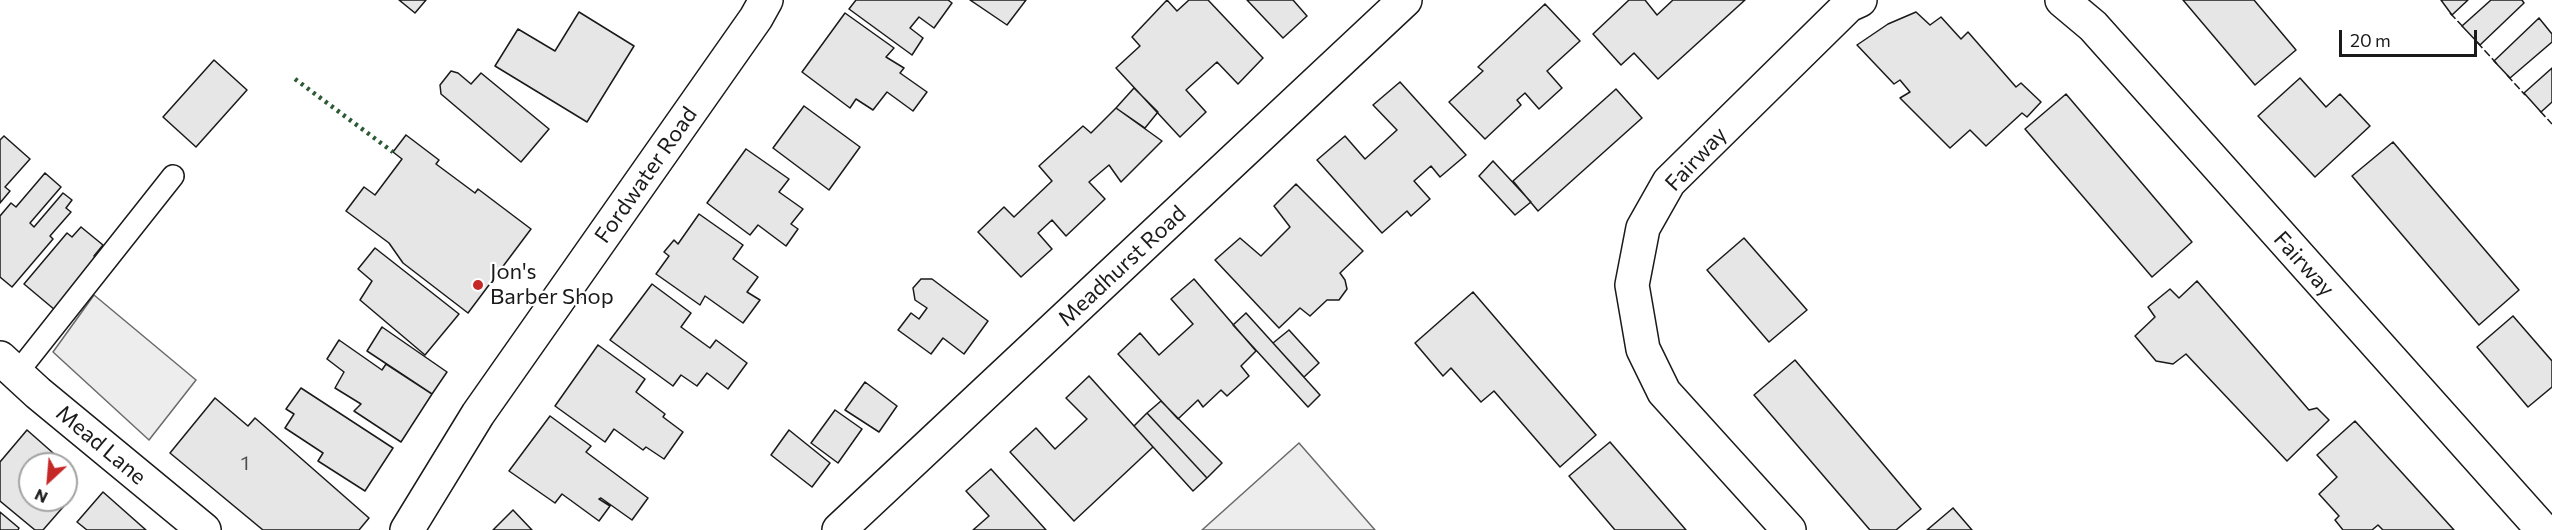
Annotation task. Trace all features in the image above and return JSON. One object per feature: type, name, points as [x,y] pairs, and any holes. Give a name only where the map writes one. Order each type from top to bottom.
[{"type":"street","name":"Fordwater Road","points":[[407,530],[478,414],[756,18],[766,0]]},
{"type":"street","name":"Meadhurst Road","points":[[839,530],[1404,0]]},
{"type":"street","name":"Fairway","points":[[1790,530],[1664,392],[1643,349],[1632,285],[1643,228],[1669,182],[1849,6],[1860,0]]},
{"type":"street","name":"Fairway","points":[[2062,0],[2093,26],[2543,530]]},
{"type":"street","name":"Mead Lane","points":[[8,365],[204,530]]},
{"type":"lane","points":[[8,365],[173,176]]},
{"type":"shaded area","points":[[94,295],[196,380],[149,440],[53,352]]},
{"type":"shaded area","points":[[1299,443],[1375,530],[1202,530]]},
{"type":"building","points":[[399,0],[426,0],[415,13]]},
{"type":"building","points":[[856,0],[948,0],[952,3],[934,28],[919,17],[910,28],[923,38],[912,55],[849,9]]},
{"type":"building","points":[[970,0],[1026,0],[1007,25]]},
{"type":"building","points":[[1167,0],[1177,11],[1189,0],[1208,0],[1263,58],[1238,84],[1217,62],[1186,90],[1206,112],[1180,137],[1116,68],[1140,46],[1132,37]]},
{"type":"building","points":[[1247,0],[1293,0],[1307,16],[1283,38]]},
{"type":"building","points":[[1629,0],[1645,0],[1657,15],[1673,0],[1745,0],[1658,79],[1634,53],[1621,65],[1593,34]]},
{"type":"building","points":[[2183,0],[2254,0],[2296,50],[2255,85]]},
{"type":"building","points":[[2441,0],[2468,0],[2452,15]]},
{"type":"building","points":[[2491,0],[2522,0],[2524,3],[2480,45],[2462,26]]},
{"type":"building","points":[[1545,4],[1580,41],[1547,71],[1562,88],[1539,109],[1525,93],[1517,100],[1521,105],[1485,139],[1449,102],[1483,71],[1478,67]]},
{"type":"building","points":[[579,12],[634,46],[587,122],[495,66],[518,29],[555,51]]},
{"type":"building","points":[[1916,12],[1930,25],[1941,17],[1961,39],[1968,32],[2016,87],[2021,83],[2041,102],[2027,117],[2022,113],[1986,146],[1970,130],[1950,148],[1900,98],[1910,92],[1900,80],[1894,84],[1857,45],[1888,24]]},
{"type":"building","points":[[845,13],[894,48],[886,57],[904,68],[900,73],[927,92],[913,111],[887,92],[873,110],[856,99],[850,108],[802,72]]},
{"type":"building","points":[[2539,18],[2552,34],[2552,42],[2510,78],[2494,61]]},
{"type":"building","points":[[214,60],[247,90],[196,147],[163,117]]},
{"type":"building","points":[[2552,68],[2552,102],[2541,112],[2524,93]]},
{"type":"building","points":[[451,71],[458,73],[471,84],[481,73],[549,129],[521,162],[441,94],[440,85]]},
{"type":"building","points":[[2300,78],[2326,107],[2340,94],[2370,126],[2315,177],[2258,116]]},
{"type":"building","points":[[1400,82],[1466,155],[1440,177],[1431,166],[1414,181],[1430,199],[1411,216],[1407,211],[1382,233],[1317,160],[1345,136],[1365,159],[1397,130],[1373,105]]},
{"type":"building","points":[[1134,88],[1158,112],[1145,128],[1116,108]]},
{"type":"building","points":[[1616,89],[1642,118],[1538,211],[1513,181]]},
{"type":"building","points":[[2066,94],[2192,242],[2152,277],[2025,129]]},
{"type":"building","points":[[804,106],[860,147],[829,190],[773,148]]},
{"type":"building","points":[[1116,108],[1162,141],[1121,182],[1109,165],[1089,182],[1105,199],[1066,236],[1052,220],[1038,233],[1052,249],[1021,277],[978,232],[1004,207],[1014,217],[1052,181],[1039,166],[1083,126],[1091,133]]},
{"type":"building","points":[[406,135],[439,160],[436,164],[475,193],[478,189],[531,229],[468,313],[403,263],[389,243],[346,211],[364,187],[375,195],[402,159],[393,152]]},
{"type":"building","points":[[4,136],[30,159],[5,187],[10,191],[0,203],[0,140]]},
{"type":"building","points":[[2393,142],[2519,290],[2479,325],[2352,176]]},
{"type":"building","points":[[746,149],[789,179],[779,192],[803,209],[791,224],[798,229],[786,246],[758,225],[750,235],[707,203]]},
{"type":"building","points":[[1493,161],[1531,202],[1515,215],[1479,176]]},
{"type":"building","points":[[45,173],[61,187],[30,223],[34,227],[63,193],[72,200],[66,208],[71,212],[50,236],[53,239],[12,287],[0,277],[0,216],[11,203],[16,207]]},
{"type":"building","points":[[1296,184],[1363,251],[1340,273],[1347,289],[1339,300],[1327,300],[1310,316],[1300,308],[1279,328],[1215,260],[1240,238],[1261,256],[1290,227],[1274,206]]},
{"type":"building","points":[[699,214],[743,245],[733,259],[758,277],[747,292],[760,300],[743,323],[705,296],[700,305],[656,274],[669,256],[664,252],[674,240],[678,244]]},
{"type":"building","points":[[81,227],[103,245],[94,256],[98,260],[55,310],[24,284],[67,233],[72,237]]},
{"type":"building","points":[[1744,238],[1807,310],[1769,342],[1707,270]]},
{"type":"building","points":[[375,248],[459,314],[425,355],[360,300],[372,281],[358,269]]},
{"type":"building","points":[[921,279],[932,279],[988,321],[964,354],[943,338],[931,354],[898,330],[911,313],[919,319],[927,308],[915,300],[913,288]]},
{"type":"building","points":[[1194,279],[1256,351],[1241,366],[1249,376],[1227,396],[1221,390],[1203,407],[1198,400],[1178,419],[1118,354],[1140,333],[1159,355],[1193,324],[1171,299]]},
{"type":"building","points":[[2197,281],[2309,410],[2317,408],[2329,420],[2287,461],[2186,354],[2173,364],[2156,361],[2135,336],[2155,317],[2148,307],[2170,289],[2179,298]]},
{"type":"building","points":[[652,284],[691,313],[681,327],[710,348],[716,340],[747,363],[728,389],[707,373],[697,386],[681,375],[673,386],[610,340]]},
{"type":"building","points":[[1473,292],[1596,435],[1560,467],[1494,391],[1481,402],[1451,368],[1443,376],[1415,343]]},
{"type":"building","points":[[1246,313],[1320,395],[1308,407],[1233,325]]},
{"type":"building","points":[[2513,316],[2552,361],[2552,387],[2528,407],[2477,347]]},
{"type":"building","points":[[382,327],[447,372],[432,394],[367,351]]},
{"type":"building","points":[[1289,330],[1319,363],[1304,377],[1273,343]]},
{"type":"building","points":[[339,340],[382,370],[386,364],[432,394],[401,442],[354,411],[361,404],[335,388],[344,372],[327,359]]},
{"type":"building","points":[[598,345],[645,379],[636,392],[665,414],[663,417],[683,432],[664,459],[646,447],[643,450],[614,429],[605,442],[555,406]]},
{"type":"building","points":[[1795,360],[1921,509],[1896,530],[1870,530],[1754,395]]},
{"type":"building","points":[[1089,376],[1153,447],[1074,521],[1010,452],[1036,428],[1055,449],[1087,419],[1066,398]]},
{"type":"building","points":[[865,382],[897,406],[879,432],[845,410]]},
{"type":"building","points":[[301,388],[393,448],[365,491],[318,461],[323,453],[285,428],[294,414],[286,409]]},
{"type":"building","points":[[215,398],[248,426],[255,418],[369,518],[359,530],[263,530],[170,453]]},
{"type":"building","points":[[1161,401],[1222,463],[1207,478],[1147,413]]},
{"type":"building","points":[[835,410],[862,429],[838,463],[811,443]]},
{"type":"building","points":[[1147,413],[1207,478],[1193,491],[1134,426]]},
{"type":"building","points":[[550,416],[591,446],[586,452],[648,498],[632,520],[601,498],[599,499],[610,506],[599,521],[562,494],[555,503],[509,471]]},
{"type":"building","points":[[2355,421],[2454,530],[2383,530],[2378,525],[2372,530],[2343,530],[2335,520],[2339,516],[2319,494],[2337,477],[2317,455]]},
{"type":"building","points":[[27,430],[52,452],[18,452],[18,512],[59,512],[43,530],[35,530],[0,501],[0,462]]},
{"type":"building","points":[[789,430],[830,463],[812,487],[771,455]]},
{"type":"building","points":[[1610,442],[1686,530],[1615,530],[1569,476]]},
{"type":"building","points":[[991,469],[1046,530],[973,530],[989,516],[966,491]]},
{"type":"building","points":[[103,492],[146,530],[87,530],[77,522]]},
{"type":"building","points":[[1953,508],[1972,530],[1927,530]]},
{"type":"building","points":[[513,510],[532,530],[493,530]]},
{"type":"building","points":[[0,512],[19,528],[18,530],[0,530]]},
{"type":"hedge","points":[[295,79],[393,152]]},
{"type":"fence","points":[[2450,13],[2465,29]]},
{"type":"fence","points":[[2477,42],[2497,64]]},
{"type":"fence","points":[[2507,75],[2525,95]]},
{"type":"fence","points":[[2540,111],[2552,124]]},
{"type":"place","name":"Jon's Barber Shop","points":[[478,285]]}]
